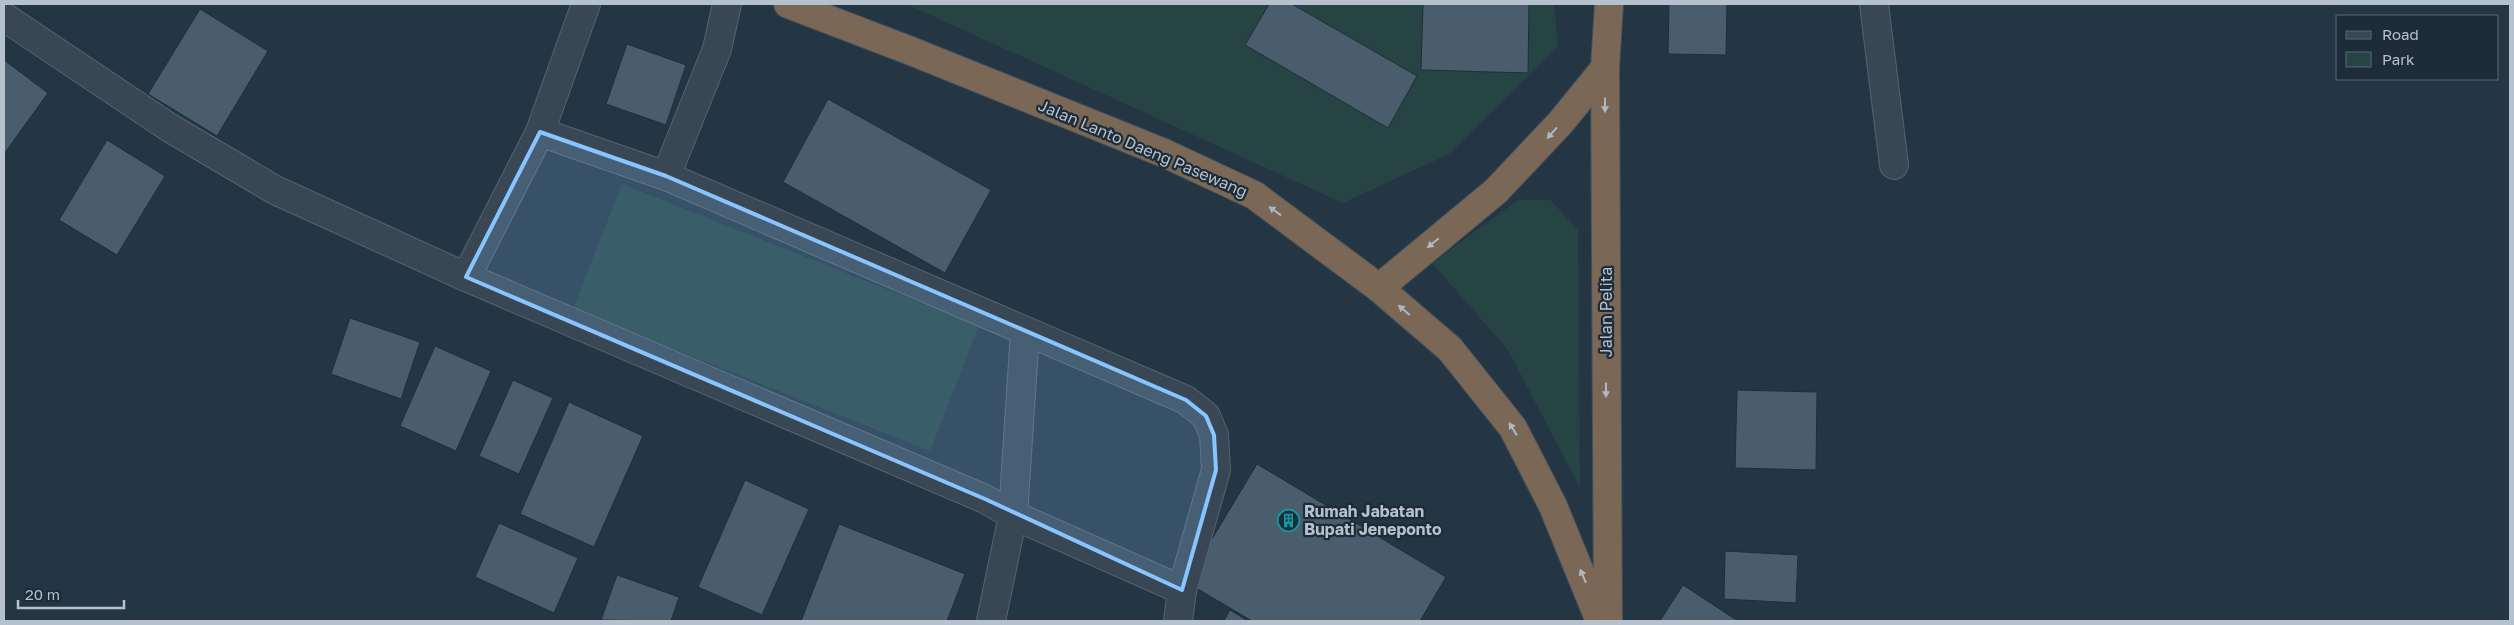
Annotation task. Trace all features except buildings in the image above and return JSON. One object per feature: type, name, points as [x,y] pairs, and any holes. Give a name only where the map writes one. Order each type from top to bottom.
[{"type":"highway","name":"Jalan Lanto Daeng Pasewang","points":[[788,4],[911,51],[1164,153],[1254,196],[1379,288],[1450,350],[1514,428],[1553,506],[1600,621]]},
{"type":"highway","name":"Jalan Pelita","points":[[1608,621],[1605,68],[1609,4]]},
{"type":"highway","points":[[1379,288],[1496,191],[1561,122],[1605,68]]},
{"type":"street","points":[[466,277],[540,132],[586,4]]},
{"type":"street","points":[[666,176],[717,49],[727,4]]},
{"type":"street","points":[[1874,4],[1894,165]]},
{"type":"street","points":[[4,17],[170,128],[275,190],[466,277],[985,499],[1013,515],[1182,590]]},
{"type":"street","points":[[540,132],[666,176],[1186,400],[1206,416],[1214,435],[1216,470],[1182,590],[1178,621]]},
{"type":"street","points":[[991,621],[1013,515],[1025,332]]},
{"type":"highlighted area","points":[[540,132],[666,176],[1186,400],[1206,416],[1214,435],[1216,470],[1182,590],[985,499],[466,277]]},
{"type":"green space","points":[[906,4],[1554,4],[1558,46],[1449,154],[1343,203]]},
{"type":"green space","points":[[622,184],[979,326],[930,451],[573,309]]},
{"type":"green space","points":[[1518,200],[1550,200],[1578,229],[1580,488],[1508,350],[1432,263]]},
{"type":"place","name":"Rumah Jabatan Bupati Jeneponto","points":[[1288,520]]}]
